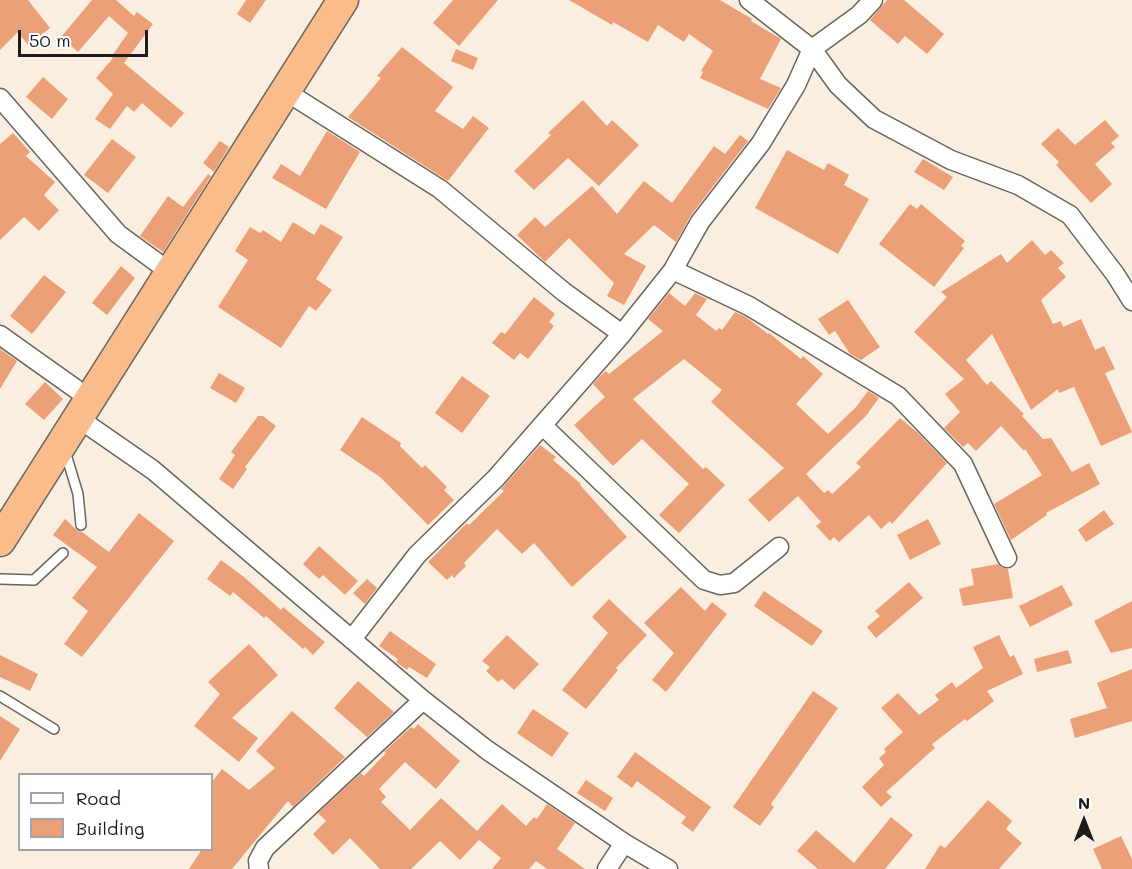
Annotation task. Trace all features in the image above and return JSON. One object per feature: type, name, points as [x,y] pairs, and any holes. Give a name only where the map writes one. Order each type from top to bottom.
[{"type":"highway","points":[[0,541],[285,91],[336,3]]},
{"type":"street","points":[[749,0],[812,49],[838,85],[874,119],[951,160],[1018,185],[1070,216],[1115,274],[1132,301]]},
{"type":"street","points":[[351,639],[417,555],[496,478],[622,333],[673,270],[700,222],[761,143],[796,85],[812,49],[859,15],[873,0]]},
{"type":"street","points":[[285,91],[440,189],[564,292],[622,333]]},
{"type":"street","points":[[0,98],[117,234],[170,273]]},
{"type":"street","points":[[673,270],[749,306],[898,396],[963,464],[1007,558]]},
{"type":"street","points":[[0,335],[153,470],[423,700],[487,750],[624,843],[668,869]]},
{"type":"street","points":[[542,425],[704,580],[720,585],[734,583],[779,547]]},
{"type":"street","points":[[258,869],[258,861],[265,848],[423,700]]},
{"type":"street","points":[[607,869],[624,843]]},
{"type":"lane","points":[[62,443],[78,494],[81,525]]},
{"type":"lane","points":[[0,579],[34,580],[63,553]]},
{"type":"lane","points":[[0,696],[54,729]]},
{"type":"building","points":[[0,0],[28,0],[50,28],[28,45],[18,32],[0,50]]},
{"type":"building","points":[[92,0],[116,0],[134,16],[137,12],[153,24],[124,63],[184,113],[171,128],[142,103],[134,112],[127,106],[110,129],[95,119],[113,94],[96,78],[113,58],[111,57],[128,33],[109,16],[78,52],[61,37]]},
{"type":"building","points":[[246,0],[266,0],[250,23],[237,14]]},
{"type":"building","points":[[453,0],[498,0],[459,46],[433,23]]},
{"type":"building","points":[[569,0],[720,0],[781,39],[760,79],[781,88],[768,109],[700,78],[703,72],[701,71],[713,51],[689,34],[684,42],[658,25],[648,42],[613,22],[612,25]]},
{"type":"building","points":[[887,0],[904,0],[944,34],[927,54],[905,36],[898,44],[870,20]]},
{"type":"building","points":[[402,47],[453,87],[435,111],[463,129],[473,116],[489,128],[448,181],[348,117],[381,78],[377,76]]},
{"type":"building","points":[[456,49],[478,58],[473,70],[451,61]]},
{"type":"building","points":[[43,77],[68,99],[52,119],[26,97]]},
{"type":"building","points":[[583,100],[607,126],[612,120],[639,145],[599,186],[568,158],[534,190],[514,171],[551,135],[548,133]]},
{"type":"building","points":[[1105,120],[1119,136],[1111,143],[1115,147],[1095,164],[1112,184],[1091,203],[1056,165],[1059,162],[1041,144],[1058,128],[1075,145]]},
{"type":"building","points":[[327,131],[360,152],[326,209],[272,178],[281,164],[300,176]]},
{"type":"building","points":[[13,133],[30,152],[26,156],[55,182],[44,195],[59,210],[39,231],[24,217],[0,240],[0,144]]},
{"type":"building","points":[[740,135],[748,141],[691,215],[676,242],[654,225],[624,254],[646,266],[624,305],[607,296],[614,283],[569,238],[545,262],[517,235],[535,217],[545,227],[592,186],[617,214],[644,181],[672,203],[714,146],[725,154]]},
{"type":"building","points":[[112,139],[136,157],[108,193],[84,175]]},
{"type":"building","points":[[220,141],[229,147],[214,172],[203,163]]},
{"type":"building","points":[[787,150],[824,170],[828,163],[849,175],[844,185],[869,199],[838,254],[755,208]]},
{"type":"building","points":[[923,159],[953,177],[944,190],[914,172]]},
{"type":"building","points":[[208,174],[211,176],[163,252],[140,236],[168,196],[183,207]]},
{"type":"building","points":[[910,204],[917,209],[921,204],[965,241],[961,246],[964,248],[934,287],[879,244]]},
{"type":"building","points":[[293,222],[314,235],[321,224],[343,237],[316,279],[332,290],[316,311],[309,306],[281,348],[218,307],[248,260],[235,251],[250,227],[260,233],[263,230],[281,242]]},
{"type":"building","points":[[1032,240],[1045,255],[1051,250],[1064,263],[1058,268],[1066,277],[1041,300],[1053,324],[1061,321],[1063,327],[1081,319],[1095,350],[1104,346],[1115,369],[1105,373],[1132,432],[1101,446],[1074,387],[1059,393],[1058,389],[1031,410],[992,334],[966,360],[987,385],[991,381],[1024,414],[1022,416],[1043,439],[1051,438],[1072,472],[1089,463],[1100,484],[1046,513],[1047,515],[1011,540],[994,504],[1042,475],[1025,449],[1024,451],[1001,426],[976,451],[968,443],[963,447],[944,428],[960,412],[945,394],[964,379],[914,332],[947,297],[941,292],[1001,254],[1007,263]]},
{"type":"building","points":[[121,266],[135,278],[107,315],[92,303]]},
{"type":"building","points":[[44,275],[66,292],[32,334],[10,316]]},
{"type":"building","points":[[669,293],[685,306],[695,293],[707,299],[696,315],[716,331],[719,328],[722,330],[735,312],[769,333],[801,359],[803,356],[823,374],[796,404],[828,434],[856,407],[868,391],[879,398],[865,417],[806,474],[824,493],[828,490],[832,494],[861,467],[856,463],[900,418],[947,463],[892,524],[890,521],[881,529],[869,515],[839,542],[834,537],[830,541],[816,526],[821,522],[798,496],[769,522],[748,500],[784,468],[711,402],[722,390],[684,359],[633,399],[703,469],[706,467],[725,485],[679,533],[659,515],[689,484],[642,439],[613,466],[574,425],[605,397],[593,384],[599,377],[606,371],[609,374],[663,331],[648,319]]},
{"type":"building","points":[[534,297],[555,314],[549,322],[554,326],[528,359],[520,353],[514,360],[492,343],[501,332],[505,334]]},
{"type":"building","points":[[848,300],[880,347],[861,360],[850,354],[835,331],[829,335],[818,319]]},
{"type":"building","points":[[0,349],[17,361],[0,389]]},
{"type":"building","points":[[219,373],[245,388],[236,403],[210,388]]},
{"type":"building","points":[[462,376],[490,396],[462,433],[435,413]]},
{"type":"building","points":[[45,382],[63,399],[44,420],[25,404]]},
{"type":"building","points":[[258,416],[263,416],[276,426],[245,467],[247,469],[233,489],[219,479],[235,455],[231,452]]},
{"type":"building","points":[[362,417],[401,443],[400,446],[422,468],[425,465],[447,487],[444,490],[454,500],[428,525],[380,477],[340,450]]},
{"type":"building","points":[[540,445],[556,457],[553,460],[581,484],[627,537],[572,587],[534,543],[522,554],[497,529],[464,563],[466,566],[454,578],[452,575],[447,580],[428,562],[467,523],[469,525],[504,491],[501,489]]},
{"type":"building","points":[[1104,510],[1114,524],[1086,542],[1078,530]]},
{"type":"building","points":[[139,513],[174,541],[82,657],[64,644],[88,611],[72,598],[97,567],[53,535],[65,519],[78,531],[109,552]]},
{"type":"building","points":[[928,519],[941,544],[910,560],[897,535]]},
{"type":"building","points":[[319,546],[358,581],[345,595],[323,575],[319,579],[303,564]]},
{"type":"building","points":[[221,560],[281,610],[283,607],[325,642],[313,655],[233,592],[230,596],[207,579]]},
{"type":"building","points":[[998,564],[1008,569],[1013,598],[963,606],[959,589],[974,585],[971,569]]},
{"type":"building","points":[[367,579],[377,588],[365,604],[353,593]]},
{"type":"building","points":[[909,582],[923,598],[876,638],[867,627],[880,616],[875,611]]},
{"type":"building","points":[[1062,585],[1073,605],[1030,627],[1019,606]]},
{"type":"building","points":[[681,587],[705,611],[712,602],[727,614],[666,692],[652,680],[674,653],[644,623]]},
{"type":"building","points":[[764,591],[823,631],[812,646],[754,606]]},
{"type":"building","points":[[609,599],[647,635],[616,668],[618,670],[586,709],[562,690],[608,633],[592,617]]},
{"type":"building","points":[[1132,601],[1132,648],[1111,653],[1094,621]]},
{"type":"building","points":[[390,631],[436,664],[427,678],[409,667],[407,670],[396,662],[398,659],[379,646]]},
{"type":"building","points":[[507,635],[539,664],[514,690],[502,679],[498,682],[486,671],[490,667],[482,661]]},
{"type":"building","points":[[999,635],[1010,657],[1014,655],[1023,674],[987,691],[994,701],[932,744],[935,748],[886,792],[892,797],[881,807],[862,787],[884,765],[879,758],[886,752],[884,749],[903,732],[881,708],[898,693],[919,715],[939,700],[935,695],[952,682],[956,688],[983,668],[973,647]]},
{"type":"building","points":[[249,644],[278,675],[232,718],[258,738],[239,762],[194,726],[220,694],[208,682]]},
{"type":"building","points":[[1068,650],[1072,663],[1037,672],[1034,659]]},
{"type":"building","points":[[0,655],[38,674],[30,691],[0,677]]},
{"type":"building","points":[[1132,669],[1132,721],[1075,738],[1070,719],[1107,708],[1097,683]]},
{"type":"building","points":[[358,681],[394,712],[367,737],[334,708]]},
{"type":"building","points":[[813,691],[838,708],[771,804],[774,807],[760,826],[733,807]]},
{"type":"building","points":[[533,709],[569,733],[552,757],[517,733]]},
{"type":"building","points":[[292,711],[345,757],[293,807],[288,801],[232,869],[189,869],[201,851],[213,851],[213,781],[222,769],[249,790],[275,768],[256,751]]},
{"type":"building","points":[[0,716],[20,729],[0,761]]},
{"type":"building","points":[[418,724],[460,761],[436,789],[405,762],[379,789],[386,797],[381,802],[410,830],[441,798],[477,831],[502,804],[526,826],[534,817],[537,819],[547,804],[575,823],[557,849],[585,869],[547,869],[536,861],[529,869],[492,869],[501,858],[479,840],[460,860],[440,841],[411,869],[380,869],[350,838],[333,855],[313,834],[326,821],[318,813],[361,773],[364,776],[386,753],[384,752],[411,727],[414,729]]},
{"type":"building","points":[[635,752],[711,807],[693,832],[681,823],[686,817],[637,781],[632,788],[617,777]]},
{"type":"building","points":[[586,780],[613,798],[605,811],[577,793]]},
{"type":"building","points":[[988,800],[1012,821],[1006,829],[1022,843],[999,869],[925,869],[940,845],[945,848]]},
{"type":"building","points":[[891,817],[913,835],[885,869],[818,869],[797,851],[816,830],[854,863]]},
{"type":"building","points":[[1121,836],[1132,859],[1132,869],[1102,869],[1093,849]]}]
